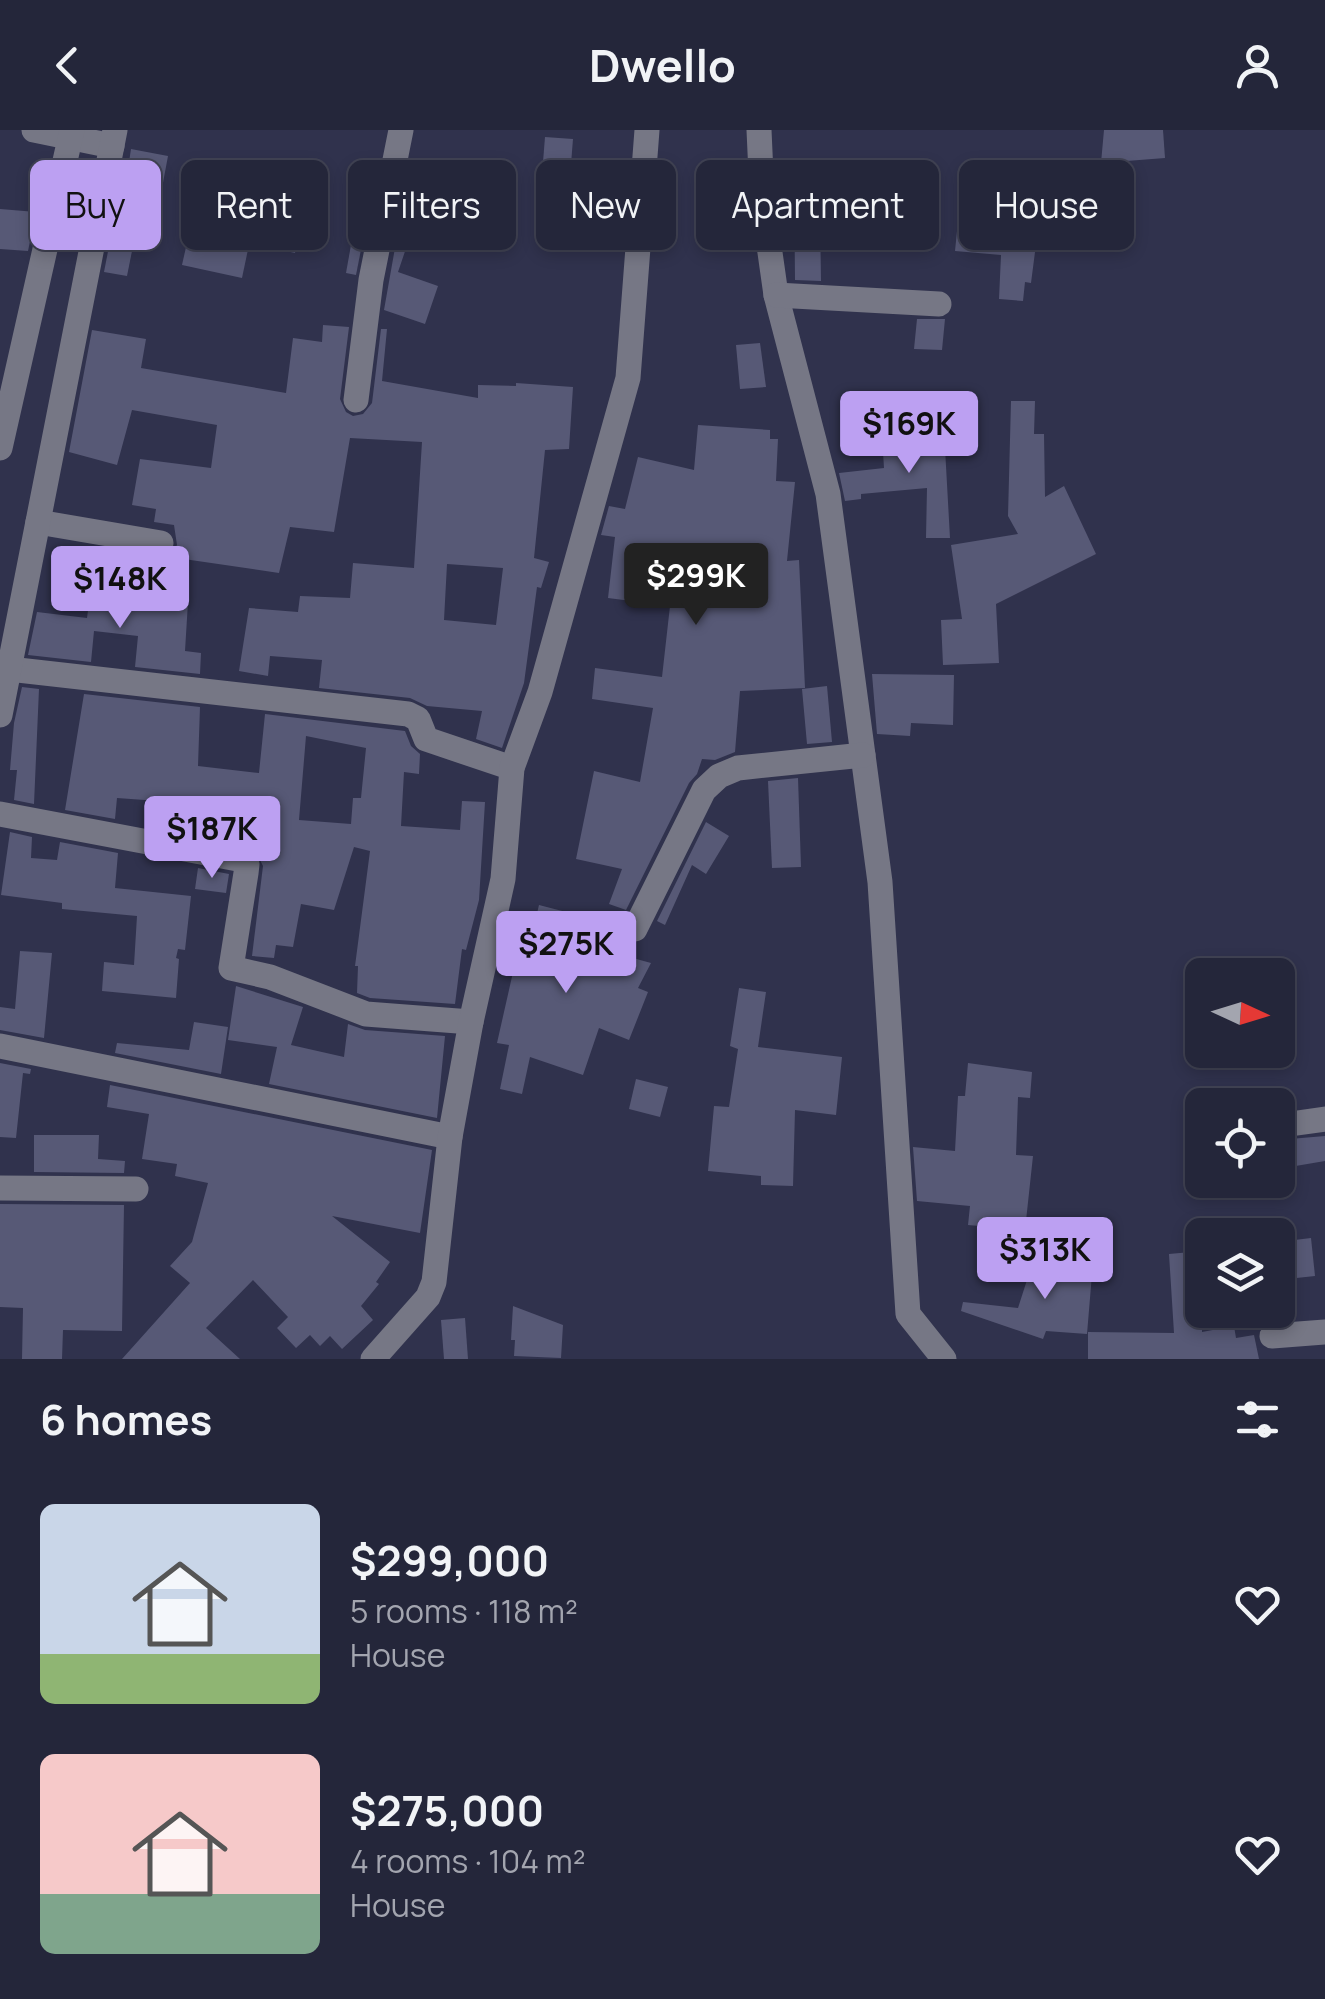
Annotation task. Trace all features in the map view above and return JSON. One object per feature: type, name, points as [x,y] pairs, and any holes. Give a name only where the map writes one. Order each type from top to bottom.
[{"type":"street","points":[[0,715],[114,138],[34,130]]},
{"type":"street","points":[[356,400],[371,280],[401,130]]},
{"type":"street","points":[[373,1359],[428,1297],[434,1282],[450,1138],[503,878],[512,768],[540,692],[628,378],[648,130]]},
{"type":"street","points":[[758,130],[762,196],[776,295],[828,494],[880,882],[908,1314],[944,1359]]},
{"type":"street","points":[[0,448],[71,134]]},
{"type":"street","points":[[776,295],[939,304]]},
{"type":"street","points":[[38,522],[160,544]]},
{"type":"street","points":[[9,669],[408,714],[418,718],[426,739],[512,768]]},
{"type":"street","points":[[635,928],[704,790],[719,776],[738,768],[862,755]]},
{"type":"street","points":[[0,814],[243,860],[246,873],[231,968],[270,976],[366,1014],[471,1022]]},
{"type":"street","points":[[0,1046],[450,1138]]},
{"type":"street","points":[[1295,1123],[1325,1119]]},
{"type":"street","points":[[0,1188],[136,1188]]},
{"type":"street","points":[[1272,1336],[1325,1332]]},
{"type":"building","points":[[1104,130],[1163,130],[1165,158],[1101,160]]},
{"type":"building","points":[[545,137],[573,139],[571,160],[543,160]]},
{"type":"building","points":[[131,149],[168,156],[162,188],[161,160],[129,160]]},
{"type":"building","points":[[0,209],[30,212],[28,251],[0,249]]},
{"type":"building","points":[[958,221],[959,250],[1035,250],[1031,283],[1025,282],[1023,301],[999,299],[1001,255],[955,251]]},
{"type":"building","points":[[108,250],[132,250],[127,276],[104,272]]},
{"type":"building","points":[[185,250],[248,250],[242,278],[182,265]]},
{"type":"building","points":[[350,250],[361,250],[356,275],[346,273]]},
{"type":"building","points":[[395,250],[405,250],[398,272],[438,286],[425,324],[384,310]]},
{"type":"building","points":[[795,250],[821,250],[821,281],[795,280]]},
{"type":"building","points":[[917,319],[945,319],[942,350],[914,349]]},
{"type":"building","points":[[323,325],[349,327],[340,399],[346,412],[353,416],[363,414],[372,403],[381,329],[387,329],[382,381],[478,398],[478,385],[573,387],[569,449],[545,450],[534,558],[549,562],[541,588],[537,587],[524,683],[502,748],[476,739],[482,711],[319,688],[322,660],[270,656],[268,676],[239,671],[249,608],[298,612],[300,596],[350,598],[353,563],[414,568],[422,442],[350,438],[334,532],[290,527],[279,573],[170,557],[177,545],[174,525],[154,522],[156,509],[132,505],[140,459],[211,468],[217,425],[132,410],[117,465],[69,452],[92,330],[146,339],[141,368],[286,393],[293,338],[322,342]],"holes":[[[447,564],[503,568],[496,625],[444,620]]]},
{"type":"building","points":[[760,343],[766,387],[740,389],[736,345]]},
{"type":"building","points":[[1011,401],[1035,401],[1034,434],[1044,434],[1045,497],[1064,486],[1096,554],[996,604],[999,663],[943,665],[941,620],[962,619],[951,545],[1018,534],[1008,516]]},
{"type":"building","points":[[698,425],[770,430],[770,439],[778,439],[776,481],[795,482],[787,561],[799,560],[805,688],[740,691],[735,752],[715,760],[702,759],[626,910],[609,904],[622,869],[576,859],[594,771],[640,782],[653,708],[592,699],[595,668],[662,677],[670,606],[608,598],[615,537],[601,535],[609,506],[625,509],[638,457],[694,470]]},
{"type":"building","points":[[944,430],[950,538],[926,538],[927,488],[861,494],[861,499],[845,501],[839,473],[884,468],[882,436]]},
{"type":"building","points":[[91,588],[188,602],[185,651],[201,653],[200,674],[135,667],[138,636],[94,631],[91,662],[28,655],[37,612],[87,618]]},
{"type":"building","points":[[872,674],[954,675],[953,725],[911,723],[910,736],[877,734]]},
{"type":"building","points":[[827,686],[832,742],[807,744],[802,689]]},
{"type":"building","points":[[22,687],[39,689],[34,804],[14,800],[17,770],[10,770]]},
{"type":"building","points":[[84,694],[200,707],[198,766],[259,773],[265,714],[405,731],[411,746],[420,754],[419,774],[404,772],[401,826],[460,830],[462,801],[485,802],[479,900],[466,950],[462,949],[455,1004],[370,998],[357,993],[355,966],[370,851],[354,847],[334,910],[301,904],[293,947],[276,945],[274,958],[252,956],[263,866],[254,848],[182,832],[186,803],[117,798],[115,819],[65,810]],"holes":[[[306,736],[366,748],[361,798],[353,798],[351,824],[299,820]]]},
{"type":"building","points":[[798,778],[801,867],[772,868],[768,781]]},
{"type":"building","points":[[706,822],[729,836],[706,874],[692,865],[665,925],[657,921]]},
{"type":"building","points":[[10,832],[32,837],[31,858],[57,860],[60,842],[118,853],[115,888],[191,896],[185,950],[178,949],[176,958],[176,998],[102,991],[104,962],[134,965],[137,916],[62,909],[62,903],[1,895]]},
{"type":"building","points":[[198,868],[229,874],[226,893],[195,889]]},
{"type":"building","points":[[539,905],[597,920],[589,946],[651,963],[638,988],[648,992],[629,1040],[599,1028],[583,1075],[530,1057],[522,1094],[500,1089],[509,1045],[497,1043],[523,928],[533,930]]},
{"type":"building","points":[[20,951],[52,953],[44,1038],[0,1030],[0,1007],[15,1009]]},
{"type":"building","points":[[236,986],[303,1007],[291,1045],[344,1057],[348,1024],[365,1030],[445,1036],[437,1118],[269,1084],[277,1047],[228,1040]]},
{"type":"building","points":[[739,988],[766,992],[758,1047],[842,1057],[836,1115],[795,1110],[793,1186],[761,1185],[761,1176],[708,1171],[714,1106],[729,1107],[738,1049],[730,1046]]},
{"type":"building","points":[[194,1022],[228,1027],[221,1074],[115,1053],[117,1043],[189,1050]]},
{"type":"building","points":[[0,1063],[31,1069],[30,1074],[23,1073],[16,1138],[0,1137]]},
{"type":"building","points":[[968,1063],[1032,1072],[1030,1098],[1018,1097],[1016,1155],[1033,1156],[1025,1230],[968,1225],[970,1206],[917,1201],[913,1147],[955,1151],[958,1096],[965,1096]]},
{"type":"building","points":[[636,1079],[668,1087],[660,1117],[629,1109]]},
{"type":"building","points":[[110,1085],[432,1150],[420,1233],[332,1216],[390,1262],[361,1306],[373,1320],[342,1349],[330,1336],[320,1346],[310,1335],[296,1348],[277,1328],[288,1317],[253,1280],[206,1328],[240,1359],[122,1359],[190,1283],[170,1266],[192,1242],[208,1183],[175,1176],[177,1164],[142,1159],[149,1114],[107,1107]]},
{"type":"building","points":[[34,1135],[99,1135],[98,1159],[125,1161],[124,1173],[34,1172]]},
{"type":"building","points":[[1325,1136],[1325,1161],[1295,1166],[1295,1139]]},
{"type":"building","points":[[0,1204],[124,1205],[122,1331],[63,1330],[62,1359],[22,1359],[23,1308],[0,1307]]},
{"type":"building","points":[[1311,1238],[1315,1276],[1295,1278],[1295,1240]]},
{"type":"building","points":[[1185,1253],[1185,1328],[1202,1328],[1202,1332],[1234,1328],[1236,1338],[1254,1335],[1259,1359],[1088,1359],[1088,1332],[1174,1333],[1169,1254]]},
{"type":"building","points":[[1035,1255],[1092,1274],[1087,1334],[1046,1331],[1043,1339],[961,1311],[963,1302],[1018,1308]]},
{"type":"building","points":[[513,1306],[563,1325],[561,1358],[514,1356]]},
{"type":"building","points":[[465,1318],[468,1359],[444,1359],[441,1320]]}]
